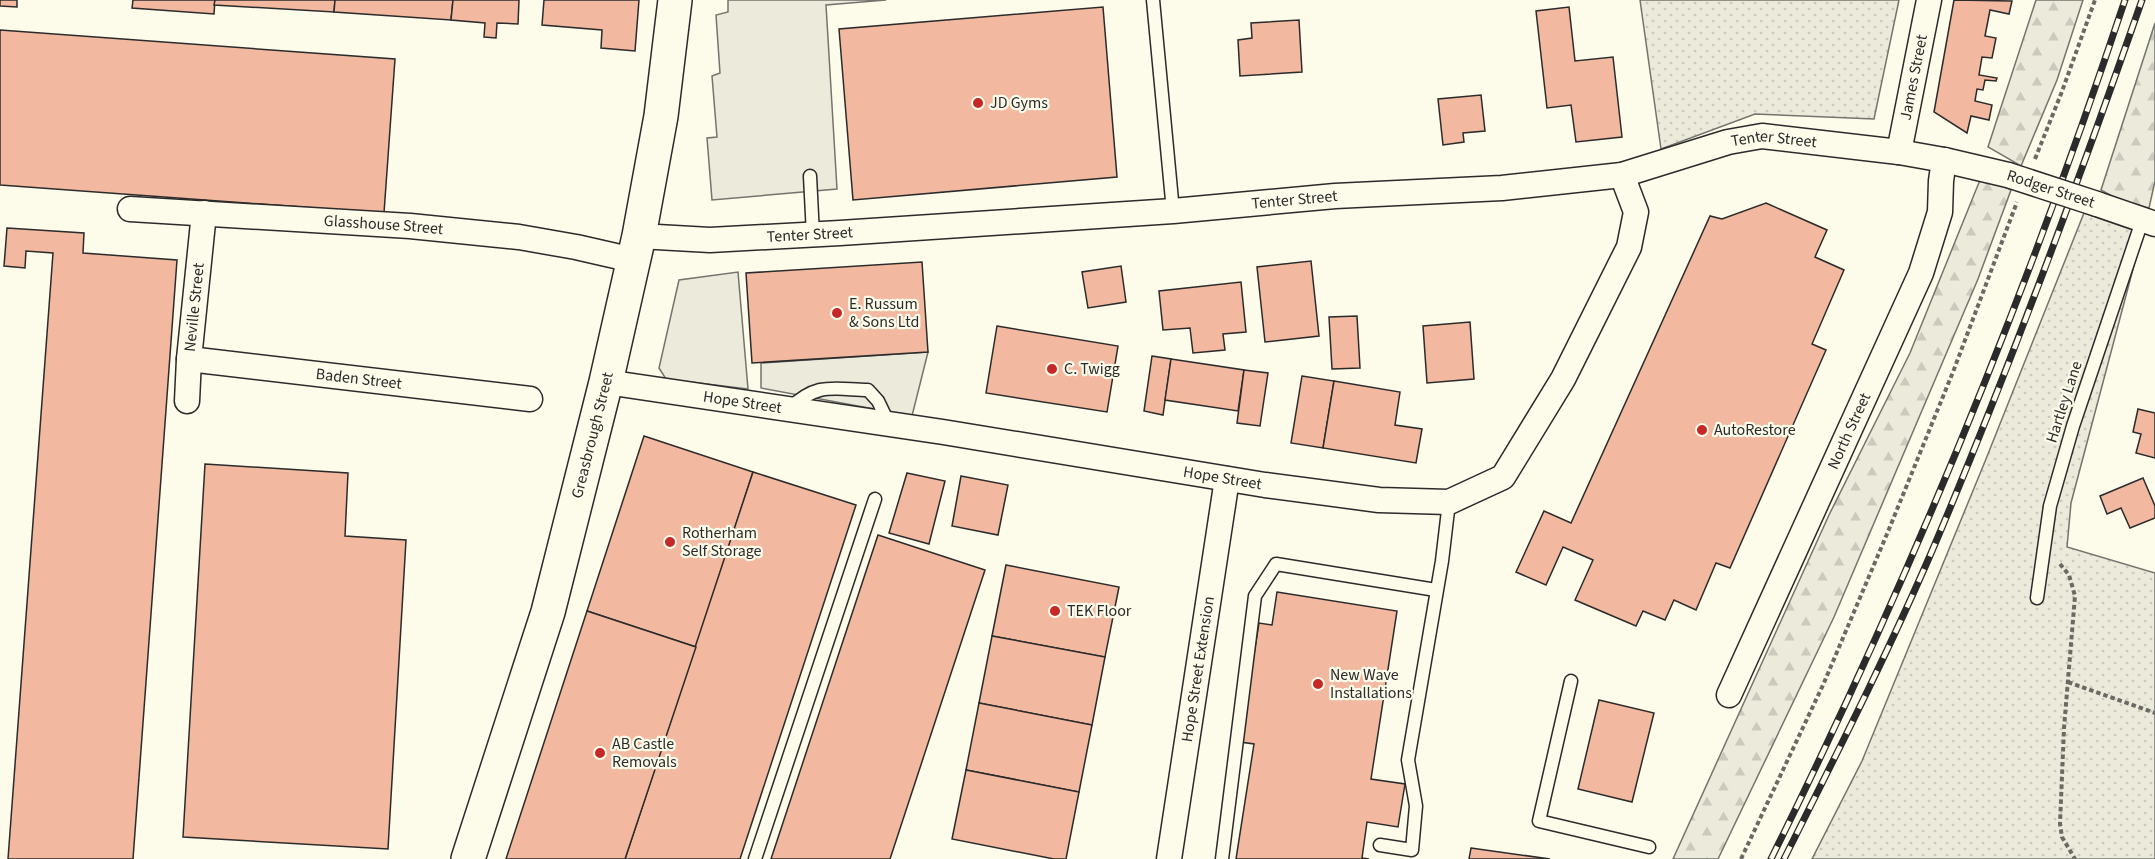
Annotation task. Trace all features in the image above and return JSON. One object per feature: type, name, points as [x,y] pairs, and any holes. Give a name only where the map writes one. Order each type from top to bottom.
[{"type":"main road","name":"Greasbrough Street","points":[[468,859],[548,612],[606,382],[636,248],[661,116],[675,0]]},
{"type":"street","name":"James Street","points":[[1899,153],[1929,0]]},
{"type":"street","name":"Tenter Street","points":[[636,248],[710,240],[1173,211],[1335,196],[1502,188],[1622,175],[1728,142],[1762,136],[1944,160]]},
{"type":"street","name":"Rodger Street","points":[[1944,160],[2008,175],[2149,223]]},
{"type":"street","name":"North Street","points":[[1729,695],[1921,273],[1940,212],[1944,160]]},
{"type":"street","name":"Hope Street","points":[[606,382],[889,424],[1227,479],[1379,500],[1449,502],[1503,477],[1563,380],[1629,247],[1636,212],[1622,175]]},
{"type":"street","name":"Glasshouse Street","points":[[130,209],[410,226],[519,237],[576,247],[636,248]]},
{"type":"street","name":"Neville Street","points":[[187,401],[189,358],[204,213]]},
{"type":"street","name":"Baden Street","points":[[189,358],[530,399]]},
{"type":"street","name":"Hope Street Extension","points":[[1169,859],[1227,479]]},
{"type":"lane","points":[[1153,0],[1173,211]]},
{"type":"lane","points":[[810,176],[813,234]]},
{"type":"lane","name":"Hartley Lane","points":[[2037,598],[2050,506],[2073,426],[2149,223]]},
{"type":"lane","points":[[755,859],[875,499]]},
{"type":"lane","points":[[1380,845],[1412,850],[1416,807],[1408,760],[1442,561],[1449,502]]},
{"type":"lane","points":[[1222,859],[1256,596],[1276,564],[1436,590]]},
{"type":"lane","points":[[1571,681],[1539,821],[1649,847]]},
{"type":"path","points":[[2031,168],[2095,0]]},
{"type":"path","points":[[1741,859],[1823,685],[1878,556],[1953,372],[2018,200]]},
{"type":"path","points":[[2042,560],[2061,564],[2069,575],[2075,596],[2060,824],[2062,837],[2075,859]]},
{"type":"path","points":[[2068,682],[2155,713]]},
{"type":"green space","points":[[1640,0],[1899,0],[1874,119],[1755,114],[1661,149]]},
{"type":"green space","points":[[2036,0],[2083,0],[2057,80],[2021,166],[1988,147]]},
{"type":"green space","points":[[2155,23],[2155,181],[2149,208],[2119,200],[2101,190]]},
{"type":"green space","points":[[1980,180],[1995,182],[2011,190],[1978,279],[1834,617],[1718,859],[1673,859],[1829,515],[1910,353]]},
{"type":"green space","points":[[2084,213],[2133,230],[2141,239],[2071,503],[2067,547],[2155,573],[2155,859],[1812,859],[1862,761]]},
{"type":"shaded area","points":[[728,0],[886,0],[826,5],[837,189],[712,200],[707,138],[717,137],[712,76],[720,73],[716,15],[728,12]]},
{"type":"shaded area","points":[[738,272],[748,389],[666,379],[659,368],[679,280]]},
{"type":"shaded area","points":[[928,352],[912,416],[761,388],[761,363]]},
{"type":"building","points":[[0,0],[17,0],[17,7],[0,6]]},
{"type":"building","points":[[133,0],[215,0],[214,14],[132,8]]},
{"type":"building","points":[[215,0],[335,0],[334,12],[214,5]]},
{"type":"building","points":[[335,0],[453,0],[451,20],[334,12]]},
{"type":"building","points":[[453,0],[519,0],[518,24],[497,23],[496,38],[484,37],[485,23],[451,20]]},
{"type":"building","points":[[544,0],[639,0],[635,51],[601,48],[602,30],[542,25]]},
{"type":"building","points":[[1954,0],[2012,1],[2009,14],[1990,10],[1985,36],[1996,38],[1992,58],[1982,57],[1979,75],[1997,78],[1996,81],[1985,80],[1983,90],[1977,89],[1975,101],[1992,105],[1989,120],[1971,116],[1967,133],[1934,112]]},
{"type":"building","name":"JD Gyms","points":[[1103,7],[1117,177],[853,200],[839,29]]},
{"type":"building","points":[[1569,7],[1575,61],[1613,57],[1622,137],[1576,142],[1571,105],[1547,108],[1536,11]]},
{"type":"building","points":[[1299,20],[1302,72],[1240,76],[1238,40],[1252,38],[1251,23]]},
{"type":"building","points":[[0,30],[395,59],[384,213],[0,185]]},
{"type":"building","points":[[1481,95],[1485,131],[1463,133],[1464,142],[1443,145],[1438,99]]},
{"type":"building","name":"AutoRestore","points":[[1766,203],[1827,230],[1815,257],[1844,270],[1812,344],[1826,350],[1730,568],[1716,563],[1696,610],[1674,600],[1665,620],[1643,611],[1636,626],[1575,600],[1593,560],[1563,547],[1546,585],[1516,572],[1544,511],[1571,523],[1710,216],[1722,219]]},
{"type":"building","points":[[7,228],[84,233],[83,253],[177,260],[133,859],[8,859],[53,253],[26,251],[25,268],[4,266]]},
{"type":"building","points":[[1311,261],[1319,336],[1265,342],[1257,267]]},
{"type":"building","name":"E. Russum & Sons Ltd","points":[[922,262],[928,352],[752,363],[746,273]]},
{"type":"building","points":[[1121,266],[1126,302],[1088,308],[1082,272]]},
{"type":"building","points":[[1241,282],[1246,332],[1223,334],[1225,350],[1193,353],[1190,328],[1163,330],[1159,291]]},
{"type":"building","points":[[1357,316],[1360,368],[1332,369],[1329,317]]},
{"type":"building","points":[[1470,322],[1474,379],[1427,383],[1423,326]]},
{"type":"building","name":"C. Twigg","points":[[997,326],[1118,346],[1107,412],[986,393]]},
{"type":"building","points":[[1152,356],[1171,359],[1163,415],[1144,411]]},
{"type":"building","points":[[1171,359],[1244,370],[1238,411],[1165,400]]},
{"type":"building","points":[[1244,370],[1268,373],[1260,426],[1237,423]]},
{"type":"building","points":[[1302,376],[1334,381],[1323,448],[1291,443]]},
{"type":"building","points":[[1334,381],[1400,392],[1395,425],[1422,429],[1416,463],[1323,448]]},
{"type":"building","points":[[2138,409],[2155,413],[2155,458],[2136,453],[2141,434],[2133,432]]},
{"type":"building","name":"Rotherham Self Storage","points":[[644,436],[753,472],[696,647],[587,611]]},
{"type":"building","points":[[205,464],[348,473],[345,536],[406,540],[388,849],[183,837]]},
{"type":"building","points":[[753,472],[856,505],[740,859],[625,859]]},
{"type":"building","points":[[907,473],[945,481],[929,544],[889,533]]},
{"type":"building","points":[[961,476],[1008,485],[998,535],[952,526]]},
{"type":"building","points":[[2143,478],[2155,506],[2155,518],[2130,528],[2121,508],[2107,514],[2100,496]]},
{"type":"building","points":[[878,535],[985,570],[890,859],[771,859]]},
{"type":"building","name":"TEK Floor","points":[[1006,565],[1119,587],[1105,657],[992,636]]},
{"type":"building","name":"New Wave Installations","points":[[1277,592],[1397,611],[1371,779],[1405,784],[1398,827],[1367,822],[1362,858],[1369,859],[1236,859],[1254,744],[1240,742],[1259,623],[1272,625]]},
{"type":"building","name":"AB Castle Removals","points":[[587,611],[696,647],[625,859],[506,859]]},
{"type":"building","points":[[992,636],[1105,657],[1092,725],[979,703]]},
{"type":"building","points":[[1599,700],[1654,713],[1632,802],[1578,789]]},
{"type":"building","points":[[979,703],[1092,725],[1079,792],[966,770]]},
{"type":"building","points":[[966,770],[1079,792],[1066,859],[1054,859],[952,839]]},
{"type":"building","points":[[1471,848],[1550,859],[1469,859]]},
{"type":"railway","points":[[1771,859],[1871,649],[1963,436],[2048,219],[2125,0]]},
{"type":"railway","points":[[1784,859],[1860,706],[1932,551],[2042,277],[2142,0]]},
{"type":"place","name":"JD Gyms","points":[[978,103]]},
{"type":"place","name":"E. Russum & Sons Ltd","points":[[837,313]]},
{"type":"place","name":"C. Twigg","points":[[1052,369]]},
{"type":"place","name":"AutoRestore","points":[[1702,430]]},
{"type":"place","name":"Rotherham Self Storage","points":[[670,542]]},
{"type":"place","name":"TEK Floor","points":[[1055,611]]},
{"type":"place","name":"New Wave Installations","points":[[1318,684]]},
{"type":"place","name":"AB Castle Removals","points":[[600,753]]}]
